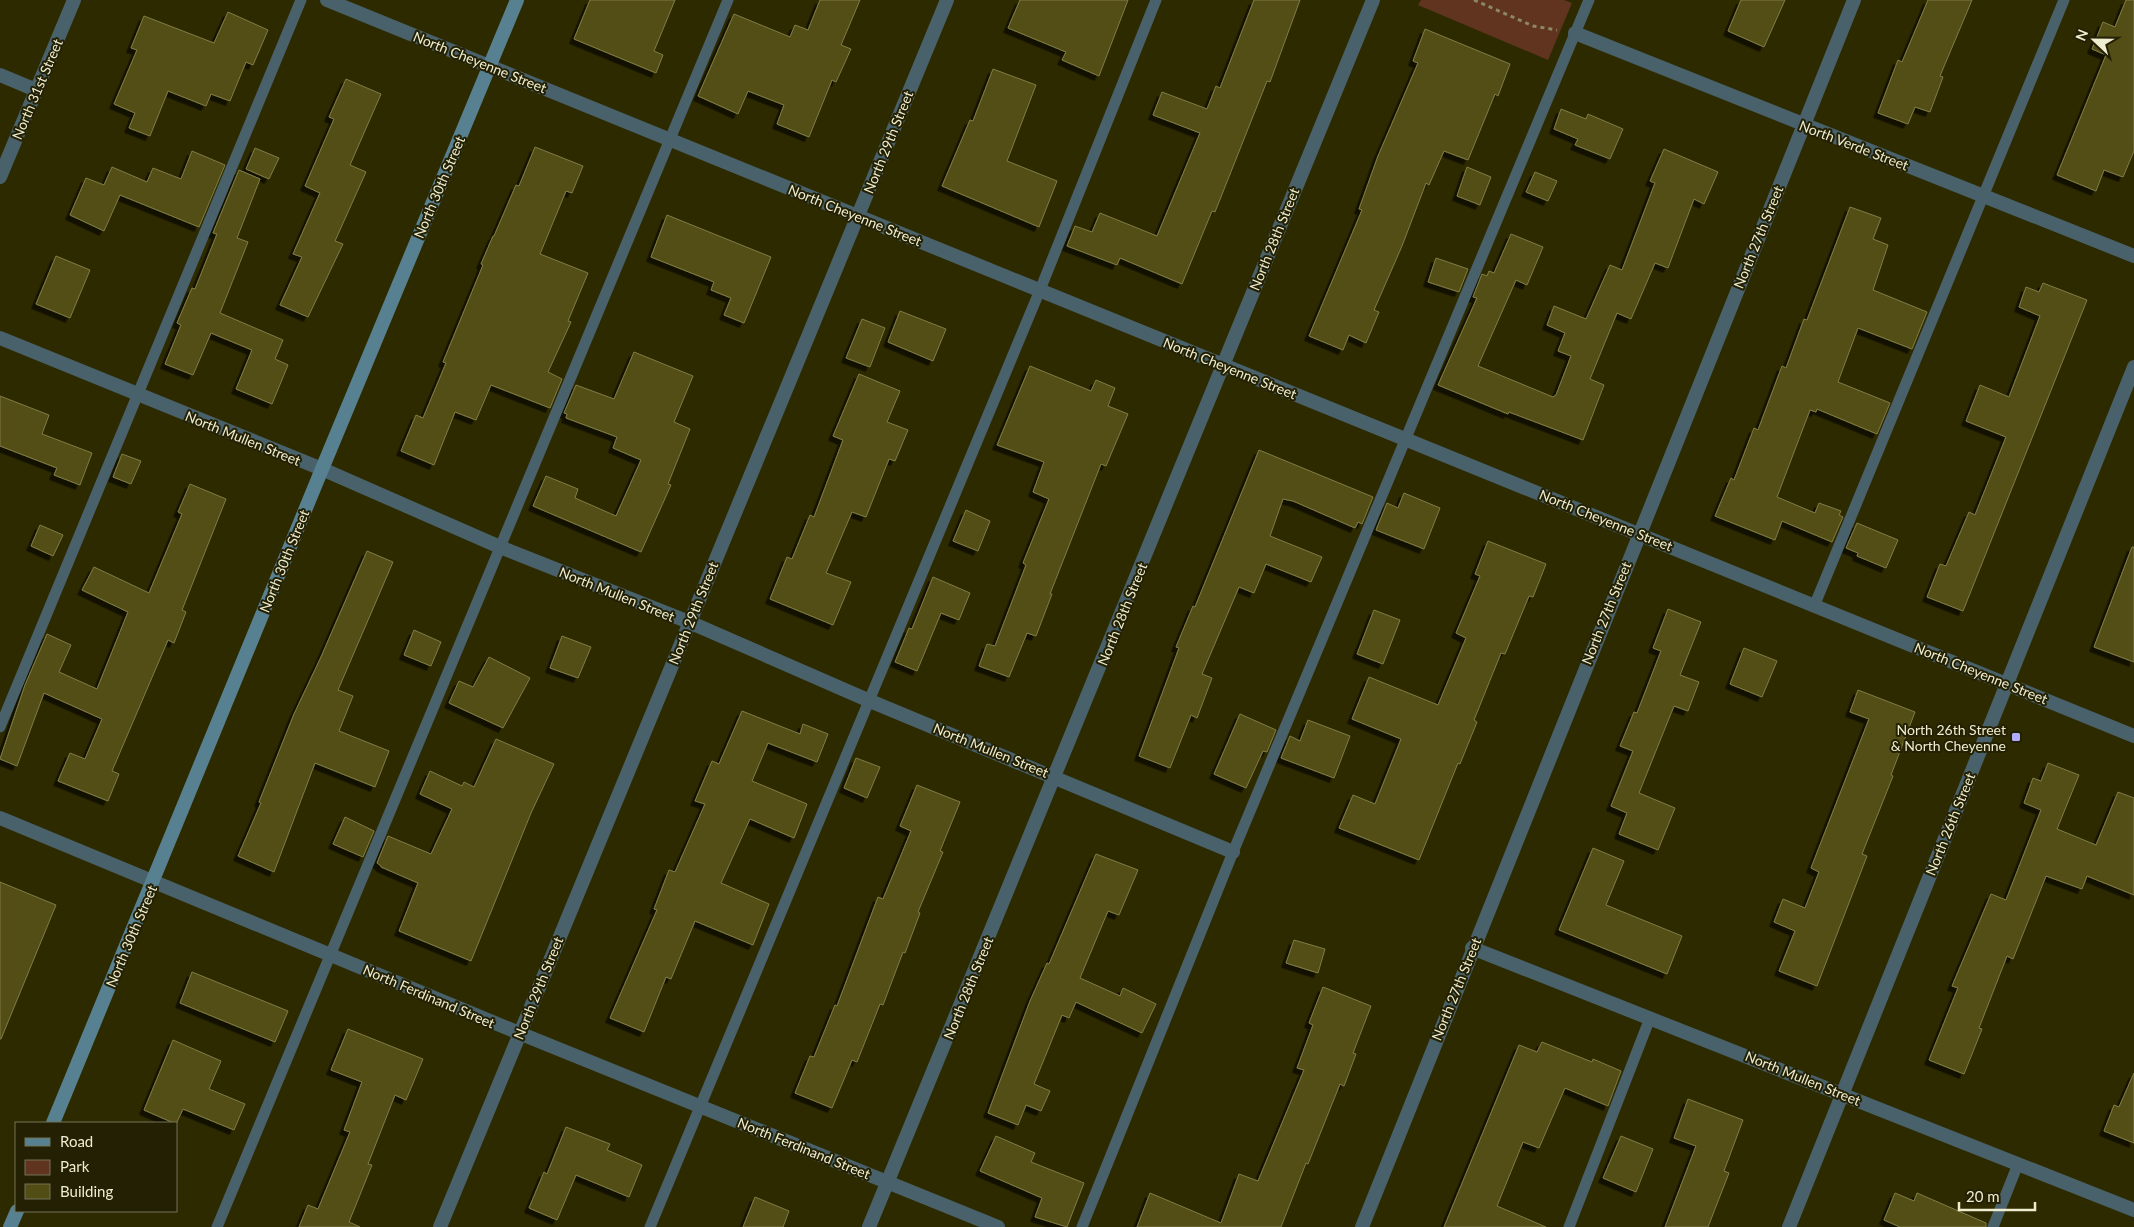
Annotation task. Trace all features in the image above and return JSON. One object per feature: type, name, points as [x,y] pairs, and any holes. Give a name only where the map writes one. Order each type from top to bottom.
[{"type":"main road","name":"North 30th Street","points":[[54,1122],[322,469],[517,0]]},
{"type":"main road","points":[[10,1227],[17,1212]]},
{"type":"street","name":"North 31st Street","points":[[0,177],[74,0]]},
{"type":"street","name":"North Cheyenne Street","points":[[327,0],[1814,604],[2134,736]]},
{"type":"street","name":"North 29th Street","points":[[440,1227],[947,0]]},
{"type":"street","name":"North 28th Street","points":[[869,1227],[1056,776],[1222,364],[1373,0]]},
{"type":"street","name":"North 27th Street","points":[[1362,1227],[1638,534],[1854,0]]},
{"type":"street","name":"North Verde Street","points":[[1575,33],[2134,256]]},
{"type":"street","points":[[0,75],[36,90]]},
{"type":"street","name":"North Mullen Street","points":[[0,338],[322,469],[500,547],[689,622],[870,701],[1056,776],[1233,852]]},
{"type":"street","name":"North 26th Street","points":[[1789,1227],[2134,367]]},
{"type":"street","name":"North Ferdinand Street","points":[[0,818],[519,1033],[998,1227]]},
{"type":"street","name":"North Mullen Street","points":[[1472,948],[2134,1210]]},
{"type":"lane","points":[[0,727],[301,0]]},
{"type":"lane","points":[[217,1227],[728,0]]},
{"type":"lane","points":[[650,1227],[1040,290],[1156,0]]},
{"type":"lane","points":[[1082,1227],[1233,852],[1407,440],[1589,0]]},
{"type":"lane","points":[[1814,604],[1985,196],[2064,0]]},
{"type":"lane","points":[[1569,1227],[1650,1018]]},
{"type":"lane","points":[[1993,1227],[2018,1164]]},
{"type":"path","points":[[1474,0],[1534,26],[1575,33]]},
{"type":"green space","points":[[1421,0],[1564,0],[1572,3],[1548,60],[1418,5]]},
{"type":"building","points":[[590,0],[675,0],[654,51],[663,55],[656,73],[574,39]]},
{"type":"building","points":[[820,0],[860,0],[841,45],[851,49],[836,82],[832,80],[809,137],[777,124],[784,105],[748,91],[738,114],[698,96],[734,14],[790,37],[795,25],[808,30]]},
{"type":"building","points":[[1020,0],[1128,0],[1099,76],[1062,60],[1066,52],[1008,28]]},
{"type":"building","points":[[1254,0],[1300,0],[1270,82],[1267,81],[1215,212],[1212,211],[1182,284],[1120,258],[1117,265],[1067,246],[1075,226],[1092,232],[1100,213],[1157,236],[1200,133],[1153,115],[1162,92],[1207,109],[1216,86],[1220,88]]},
{"type":"building","points":[[1741,0],[1785,0],[1764,47],[1728,31]]},
{"type":"building","points":[[1928,0],[1972,0],[1940,76],[1943,77],[1930,112],[1915,107],[1908,124],[1878,113],[1898,60],[1902,62]]},
{"type":"building","points":[[2126,0],[2134,0],[2134,151],[2123,177],[2104,170],[2096,191],[2057,175],[2106,55],[2092,49],[2103,22],[2115,27]]},
{"type":"building","points":[[228,12],[268,30],[253,65],[246,62],[230,101],[211,94],[206,106],[168,91],[150,136],[129,128],[135,113],[114,104],[137,50],[131,48],[144,16],[214,43]]},
{"type":"building","points":[[1425,29],[1510,64],[1498,96],[1495,94],[1468,160],[1444,151],[1429,185],[1426,183],[1402,246],[1374,310],[1379,312],[1366,343],[1349,335],[1343,350],[1309,336],[1362,210],[1359,209],[1378,156],[1418,63],[1413,61]]},
{"type":"building","points":[[993,69],[1036,85],[1007,161],[1057,181],[1039,227],[942,186],[970,120],[973,121]]},
{"type":"building","points":[[346,79],[381,94],[350,165],[366,172],[335,241],[343,244],[308,317],[280,305],[302,257],[293,254],[320,193],[305,186],[334,119],[329,117]]},
{"type":"building","points":[[1561,109],[1586,119],[1588,114],[1623,129],[1610,159],[1575,145],[1578,139],[1554,129]]},
{"type":"building","points":[[535,147],[583,166],[572,193],[566,191],[540,254],[588,273],[568,321],[571,322],[548,372],[562,379],[550,408],[491,385],[476,420],[455,412],[434,465],[401,451],[416,415],[423,418],[446,363],[443,362],[483,265],[481,264],[516,185],[519,186]]},
{"type":"building","points":[[255,148],[279,158],[269,179],[246,169]]},
{"type":"building","points":[[1664,149],[1718,172],[1704,204],[1694,199],[1668,268],[1655,263],[1631,319],[1617,313],[1590,379],[1604,385],[1583,440],[1509,412],[1508,414],[1438,385],[1477,298],[1473,297],[1482,274],[1487,276],[1489,271],[1494,273],[1511,234],[1543,247],[1527,285],[1516,280],[1478,366],[1553,397],[1556,395],[1571,356],[1558,351],[1565,333],[1547,325],[1554,306],[1586,319],[1610,265],[1622,270],[1655,183],[1650,181]]},
{"type":"building","points":[[192,151],[225,165],[199,227],[120,195],[104,231],[70,215],[86,178],[104,185],[112,167],[147,182],[153,168],[181,179]]},
{"type":"building","points":[[1467,167],[1491,177],[1480,205],[1457,196]]},
{"type":"building","points":[[239,170],[260,179],[237,238],[248,242],[220,313],[283,340],[275,359],[288,365],[272,404],[236,389],[252,350],[211,333],[193,375],[165,364],[181,325],[177,323],[192,288],[195,289],[217,234],[213,233]]},
{"type":"building","points":[[1535,172],[1557,181],[1548,201],[1526,192]]},
{"type":"building","points":[[1850,207],[1881,218],[1873,239],[1888,245],[1873,290],[1927,312],[1912,349],[1858,328],[1838,382],[1890,403],[1877,434],[1817,409],[1816,412],[1810,410],[1777,497],[1815,513],[1819,503],[1841,511],[1839,515],[1843,517],[1832,542],[1782,521],[1775,540],[1715,516],[1731,478],[1734,480],[1754,428],[1758,430],[1782,366],[1786,368],[1804,319],[1807,320]]},
{"type":"building","points":[[667,215],[771,257],[744,323],[724,315],[731,298],[711,290],[714,282],[651,257]]},
{"type":"building","points":[[56,256],[90,270],[70,318],[36,304]]},
{"type":"building","points":[[1436,258],[1468,269],[1459,292],[1428,282]]},
{"type":"building","points":[[2043,283],[2087,300],[1963,611],[1927,597],[1940,564],[1946,566],[1969,512],[1975,515],[2006,437],[1966,421],[1980,385],[2009,397],[2040,316],[2019,307],[2026,287],[2039,292]]},
{"type":"building","points":[[900,311],[946,329],[933,361],[888,342]]},
{"type":"building","points":[[862,319],[885,328],[870,367],[846,358]]},
{"type":"building","points":[[634,352],[693,376],[674,422],[690,429],[668,484],[671,485],[641,552],[533,506],[546,476],[578,489],[575,498],[616,516],[641,460],[613,448],[617,437],[566,418],[567,414],[564,413],[576,385],[614,399]]},
{"type":"building","points":[[1030,366],[1091,391],[1096,380],[1115,388],[1108,406],[1128,414],[1106,466],[1101,464],[1050,594],[1052,594],[1036,636],[1027,633],[1009,677],[979,666],[987,644],[995,646],[1026,565],[1023,563],[1049,499],[1033,492],[1044,462],[997,445]]},
{"type":"building","points":[[859,374],[900,391],[887,422],[908,430],[895,461],[889,459],[866,517],[852,512],[826,573],[851,582],[833,625],[770,599],[787,557],[792,559],[810,515],[814,517],[843,440],[833,436]]},
{"type":"building","points":[[0,396],[49,415],[42,434],[92,453],[80,485],[54,475],[57,468],[0,446]]},
{"type":"building","points":[[1259,450],[1373,497],[1362,524],[1358,522],[1355,528],[1293,501],[1283,499],[1270,536],[1322,557],[1311,582],[1266,564],[1254,593],[1239,587],[1202,674],[1212,678],[1197,718],[1191,715],[1170,768],[1139,756],[1179,648],[1176,647],[1193,606],[1195,607]]},
{"type":"building","points":[[122,454],[141,461],[131,484],[113,477]]},
{"type":"building","points":[[190,484],[226,499],[182,610],[186,612],[174,643],[168,640],[112,771],[119,774],[108,801],[58,781],[70,753],[85,759],[102,719],[44,693],[17,766],[0,759],[25,685],[47,634],[71,645],[59,672],[97,689],[128,612],[82,590],[94,567],[149,593],[182,514],[178,512]]},
{"type":"building","points":[[1404,493],[1440,508],[1424,549],[1376,530],[1387,503],[1398,508]]},
{"type":"building","points":[[966,510],[990,521],[978,551],[953,541]]},
{"type":"building","points":[[1857,523],[1898,540],[1886,568],[1857,556],[1858,553],[1846,548]]},
{"type":"building","points":[[40,525],[63,535],[53,556],[31,546]]},
{"type":"building","points":[[1488,541],[1546,564],[1533,597],[1529,596],[1505,654],[1501,653],[1474,720],[1477,722],[1460,764],[1458,763],[1419,860],[1339,828],[1353,795],[1375,804],[1401,739],[1352,719],[1369,677],[1438,705],[1466,638],[1456,633],[1480,576],[1475,574]]},
{"type":"building","points":[[2132,547],[2134,547],[2134,662],[2094,647]]},
{"type":"building","points":[[367,551],[393,562],[338,690],[353,696],[339,731],[389,751],[375,787],[315,763],[274,872],[238,856],[261,803],[259,802],[294,714]]},
{"type":"building","points":[[933,577],[970,593],[959,620],[941,613],[917,671],[895,662],[909,628],[912,629]]},
{"type":"building","points":[[1668,609],[1701,622],[1680,675],[1699,682],[1688,711],[1674,706],[1639,793],[1675,808],[1658,850],[1619,834],[1627,813],[1611,806],[1633,751],[1620,746],[1634,712],[1637,713],[1661,651],[1653,648]]},
{"type":"building","points":[[1374,610],[1400,620],[1383,664],[1357,654]]},
{"type":"building","points":[[414,630],[441,642],[431,666],[404,655]]},
{"type":"building","points":[[562,636],[591,647],[578,678],[550,668]]},
{"type":"building","points":[[1744,648],[1777,661],[1762,697],[1730,684]]},
{"type":"building","points":[[489,657],[530,678],[503,728],[449,703],[459,681],[473,687]]},
{"type":"building","points":[[1858,690],[1915,712],[1891,775],[1893,776],[1862,854],[1867,856],[1817,986],[1779,971],[1795,931],[1774,922],[1783,899],[1805,908],[1819,872],[1811,868],[1869,719],[1850,712]]},
{"type":"building","points":[[742,711],[800,734],[803,724],[828,734],[817,762],[768,743],[752,781],[807,804],[794,838],[750,819],[721,883],[769,904],[753,945],[695,921],[671,979],[666,977],[644,1032],[610,1018],[657,910],[654,909],[669,870],[675,872],[705,804],[695,801],[712,761],[719,764]]},
{"type":"building","points":[[1240,714],[1276,730],[1267,752],[1263,751],[1246,788],[1214,774]]},
{"type":"building","points":[[1308,720],[1350,736],[1334,778],[1281,758],[1290,736],[1300,741]]},
{"type":"building","points":[[496,739],[554,764],[531,813],[471,961],[399,931],[418,883],[381,867],[377,863],[388,836],[431,854],[452,809],[420,794],[430,771],[462,786],[464,782],[474,787]]},
{"type":"building","points":[[856,758],[880,767],[867,798],[844,788]]},
{"type":"building","points":[[2048,763],[2079,775],[2057,829],[2096,845],[2118,792],[2134,798],[2134,895],[2087,876],[2082,889],[2046,876],[2013,959],[2007,956],[1979,1028],[1982,1029],[1964,1074],[1929,1060],[1958,988],[1952,986],[1991,894],[2006,900],[2041,810],[2024,803],[2033,778],[2041,781]]},
{"type":"building","points":[[917,785],[960,802],[940,851],[943,852],[918,912],[920,913],[905,953],[903,952],[883,1005],[880,1004],[857,1062],[852,1060],[832,1108],[795,1093],[810,1056],[814,1057],[835,1005],[837,1006],[878,897],[883,899],[911,831],[900,826]]},
{"type":"building","points":[[345,817],[374,831],[363,857],[333,844]]},
{"type":"building","points":[[1593,848],[1624,861],[1606,905],[1682,936],[1667,974],[1559,930]]},
{"type":"building","points":[[1096,854],[1138,870],[1119,915],[1108,911],[1080,978],[1120,996],[1123,988],[1156,1004],[1142,1033],[1076,1002],[1069,1018],[1062,1015],[1034,1084],[1050,1091],[1041,1111],[1026,1105],[1018,1125],[988,1113],[1030,1001],[1047,963],[1049,964]]},
{"type":"building","points":[[0,882],[56,905],[1,1039],[0,1039]]},
{"type":"building","points":[[1294,940],[1325,949],[1318,973],[1286,963]]},
{"type":"building","points":[[192,972],[288,1011],[275,1042],[180,1003]]},
{"type":"building","points":[[1323,987],[1371,1006],[1353,1053],[1356,1054],[1344,1086],[1340,1084],[1281,1227],[1137,1227],[1150,1193],[1221,1223],[1239,1174],[1258,1181],[1304,1070],[1297,1068],[1313,1025],[1309,1023]]},
{"type":"building","points":[[348,1029],[423,1059],[406,1100],[395,1095],[368,1164],[372,1165],[349,1222],[360,1227],[299,1227],[308,1205],[318,1209],[350,1132],[344,1130],[362,1082],[331,1070]]},
{"type":"building","points":[[173,1040],[221,1061],[209,1089],[245,1104],[234,1130],[183,1109],[177,1122],[171,1122],[144,1110]]},
{"type":"building","points":[[1542,1042],[1592,1062],[1593,1059],[1621,1071],[1608,1106],[1565,1088],[1539,1148],[1523,1142],[1497,1206],[1546,1227],[1444,1227],[1519,1045],[1537,1052]]},
{"type":"building","points":[[2134,1073],[2134,1143],[2104,1131],[2114,1105],[2119,1107]]},
{"type":"building","points":[[1688,1099],[1743,1120],[1724,1171],[1729,1173],[1708,1227],[1665,1227],[1696,1146],[1674,1138]]},
{"type":"building","points":[[566,1127],[610,1144],[607,1150],[642,1165],[629,1197],[576,1175],[557,1220],[529,1208],[544,1172],[547,1174]]},
{"type":"building","points":[[996,1136],[1035,1153],[1031,1162],[1084,1183],[1067,1227],[1035,1217],[1042,1198],[980,1171]]},
{"type":"building","points":[[1621,1136],[1653,1149],[1636,1192],[1603,1178]]},
{"type":"building","points":[[1895,1193],[1914,1201],[1917,1193],[1986,1223],[1986,1227],[1900,1227],[1884,1220]]},
{"type":"building","points":[[755,1197],[789,1211],[783,1227],[743,1227]]},
{"type":"place","name":"North 26th Street & North Cheyenne","points":[[2016,737]]}]
